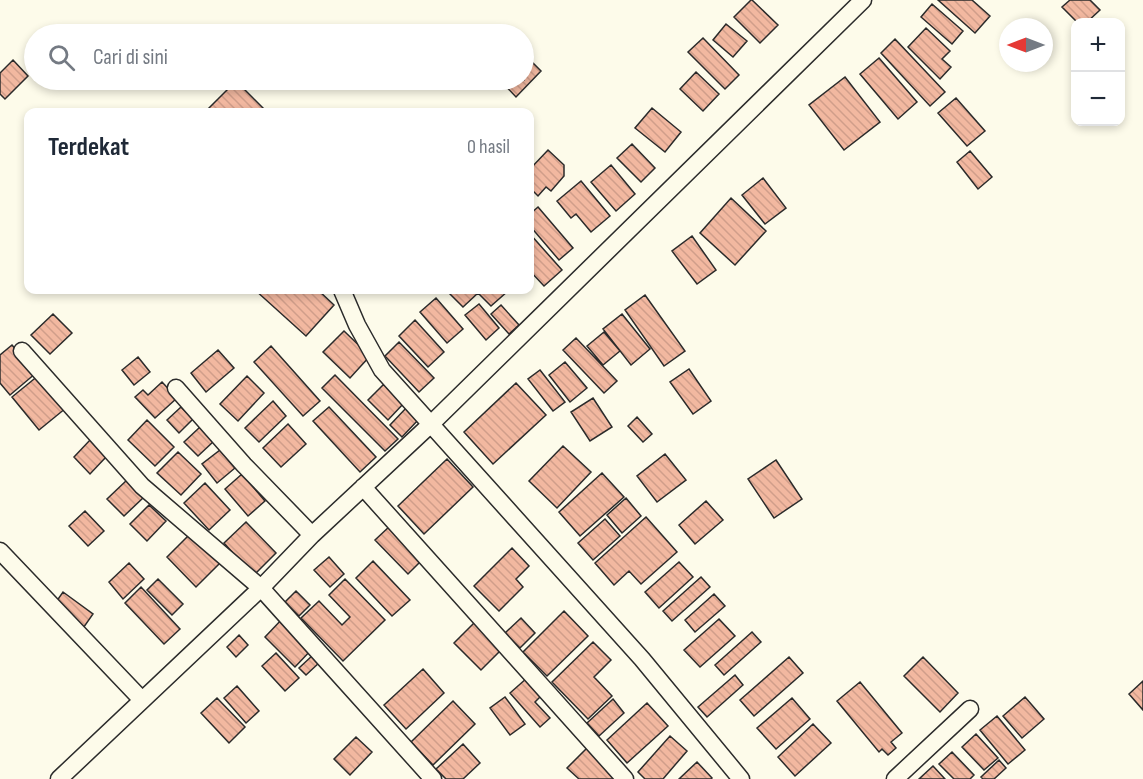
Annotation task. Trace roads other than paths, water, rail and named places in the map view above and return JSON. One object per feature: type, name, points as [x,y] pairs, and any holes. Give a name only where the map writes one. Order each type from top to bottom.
[{"type":"street","points":[[59,779],[261,588],[312,535],[431,424],[863,0]]},
{"type":"street","points":[[344,294],[357,325],[382,370],[642,659],[741,779]]},
{"type":"street","points":[[22,351],[142,486],[261,588],[433,779]]},
{"type":"street","points":[[176,388],[244,465],[312,535]]},
{"type":"street","points":[[363,487],[625,779]]},
{"type":"street","points":[[0,551],[142,700]]},
{"type":"street","points":[[895,779],[970,709]]}]
